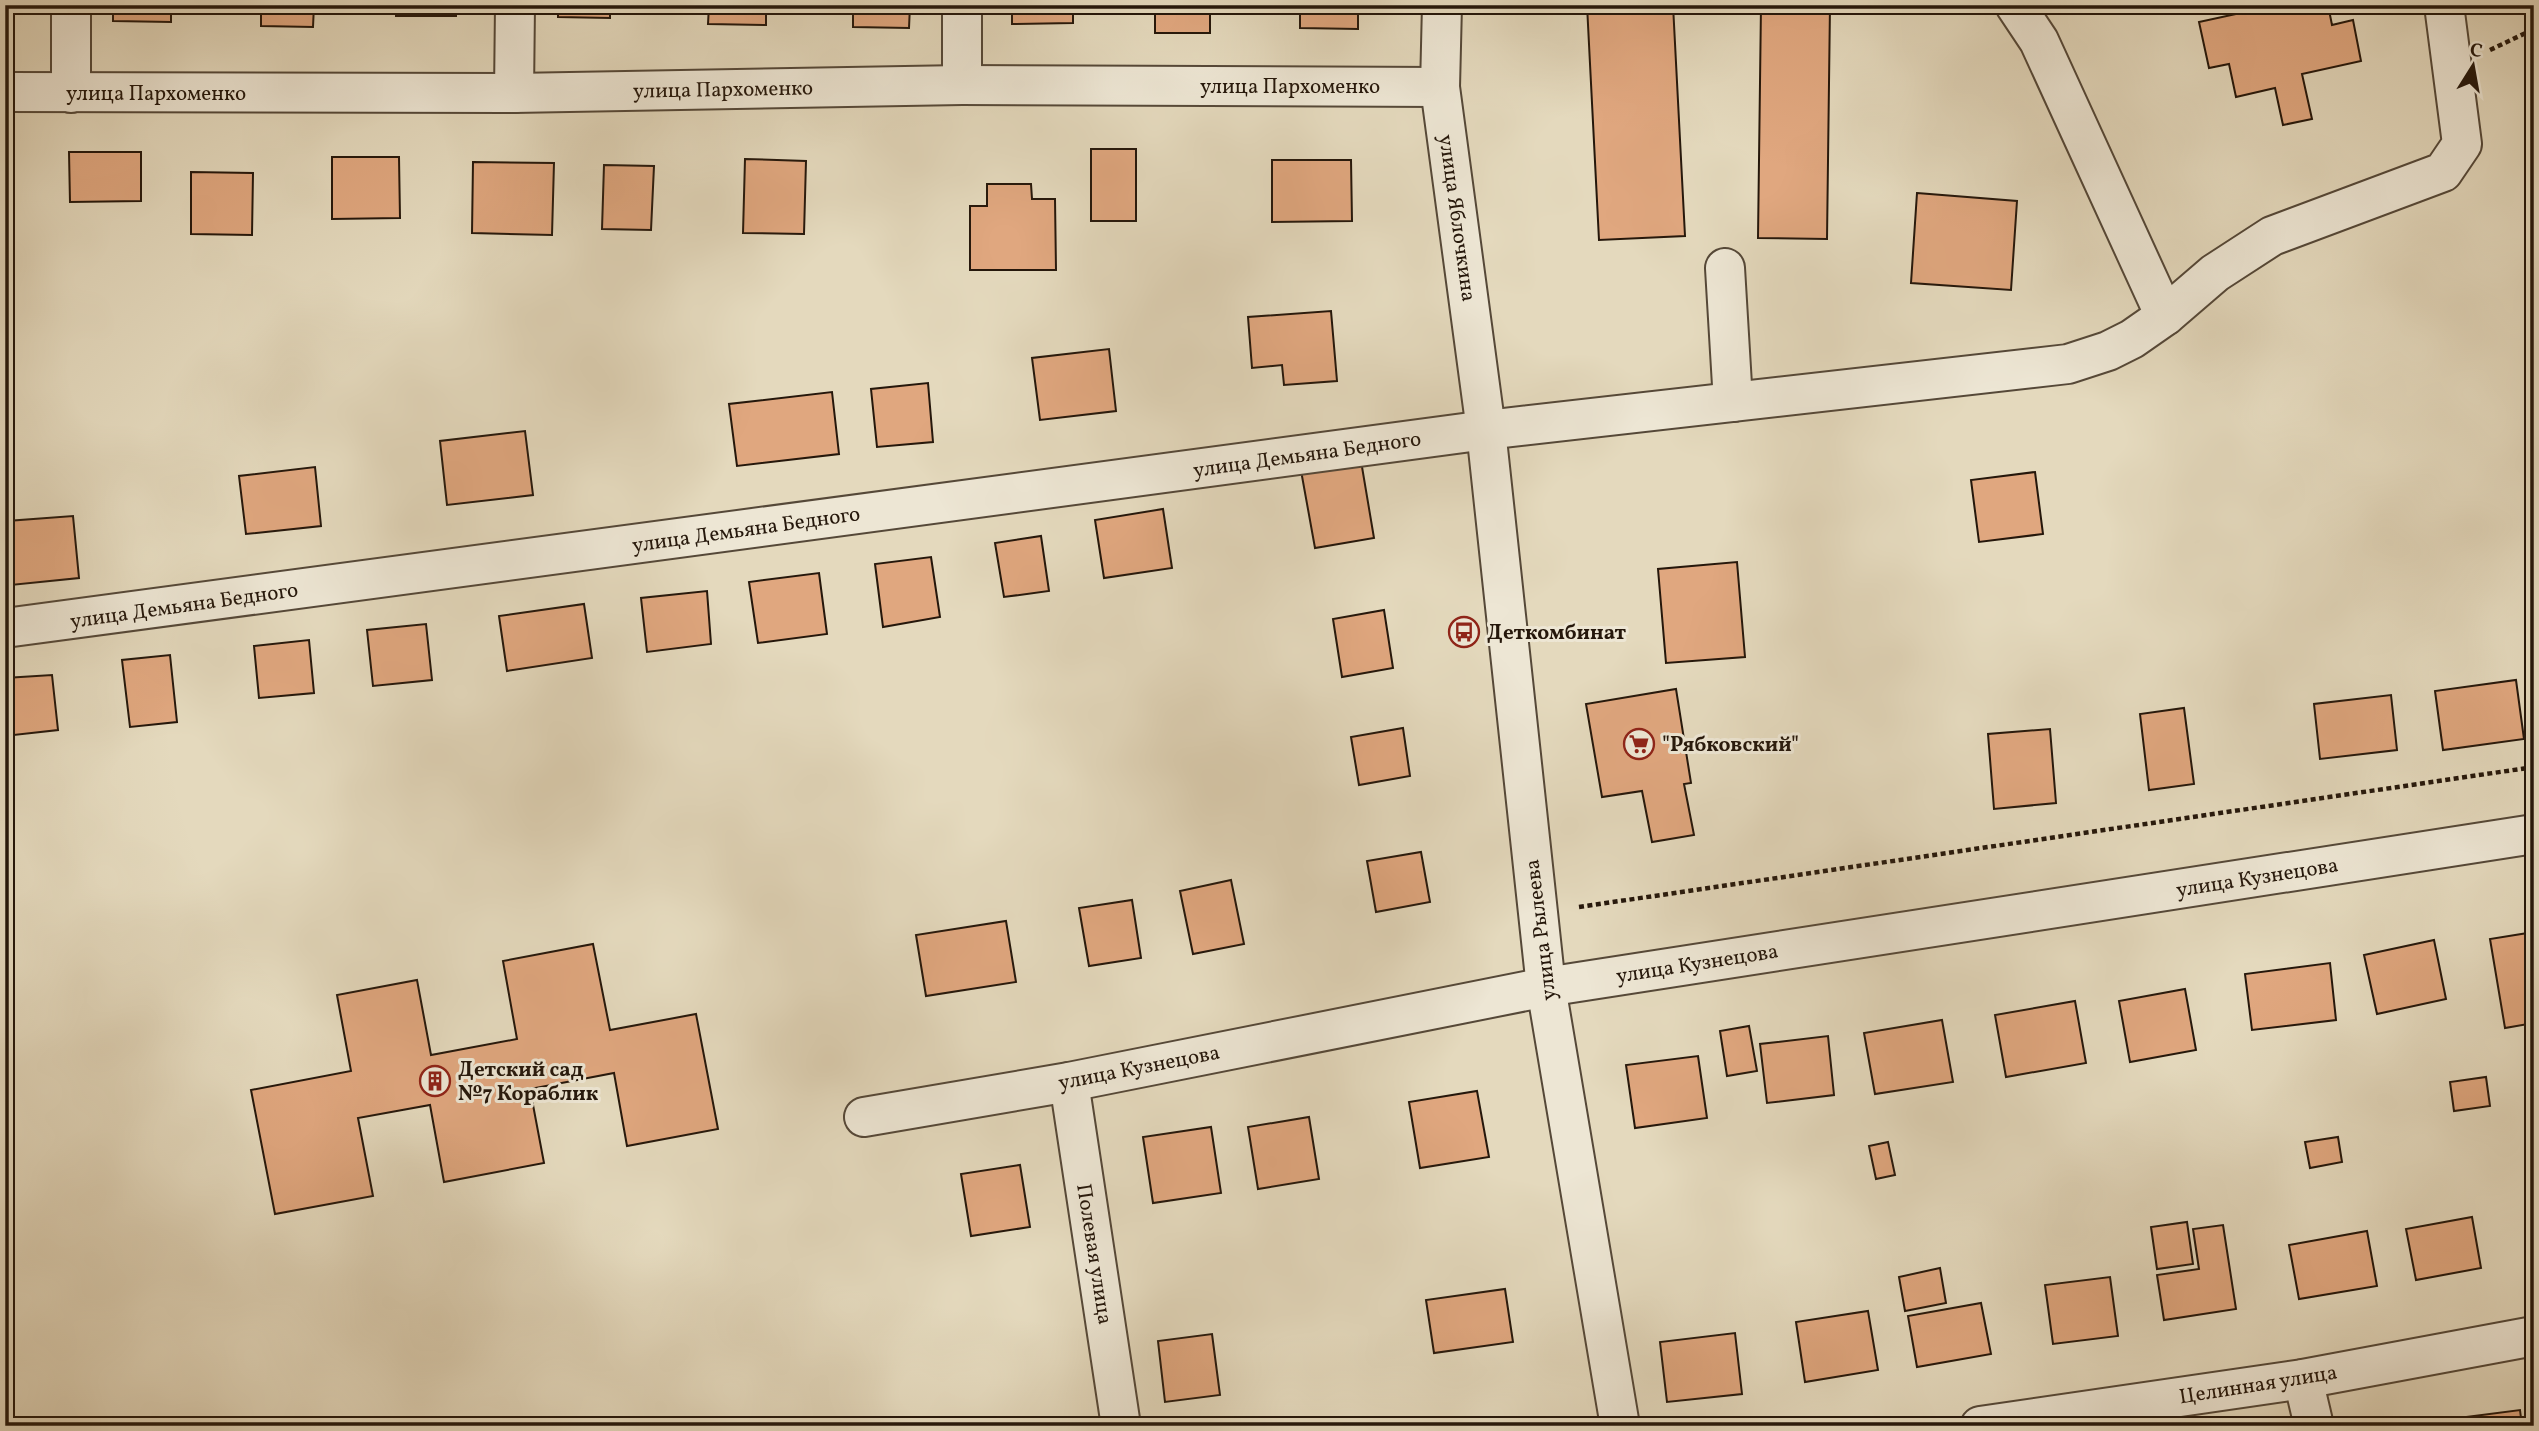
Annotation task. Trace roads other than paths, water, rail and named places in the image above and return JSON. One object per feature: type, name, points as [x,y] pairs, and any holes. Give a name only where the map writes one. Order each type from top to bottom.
[{"type":"street","points":[[71,5],[71,93]]},
{"type":"street","points":[[514,93],[515,5]]},
{"type":"street","points":[[962,5],[962,85]]},
{"type":"street","name":"улица Яблочкина","points":[[1441,5],[1440,87],[1486,430]]},
{"type":"street","points":[[2015,5],[2039,41],[2165,316]]},
{"type":"street","name":"улица Демьяна Бедного","points":[[5,628],[1486,430],[2068,363],[2108,351],[2165,316],[2216,272],[2272,236],[2443,172],[2462,144],[2460,108],[2444,5]]},
{"type":"street","name":"улица Пархоменко","points":[[5,92],[514,93],[962,85],[1440,87]]},
{"type":"street","points":[[1725,268],[1733,402]]},
{"type":"street","name":"улица Рылеева","points":[[1486,430],[1546,986],[1620,1426]]},
{"type":"street","name":"улица Кузнецова","points":[[864,1116],[1069,1082],[1546,986],[2534,834]]},
{"type":"street","name":"Полевая улица","points":[[1069,1082],[1121,1426]]},
{"type":"street","name":"Целинная улица","points":[[1980,1426],[2303,1379],[2534,1336]]},
{"type":"street","points":[[2303,1379],[2314,1426]]},
{"type":"place","name":"Деткомбинат","points":[[1464,632]]},
{"type":"place","name":"\"Рябковский\"","points":[[1639,744]]},
{"type":"place","name":"Детский сад №7 Кораблик","points":[[435,1081]]}]
